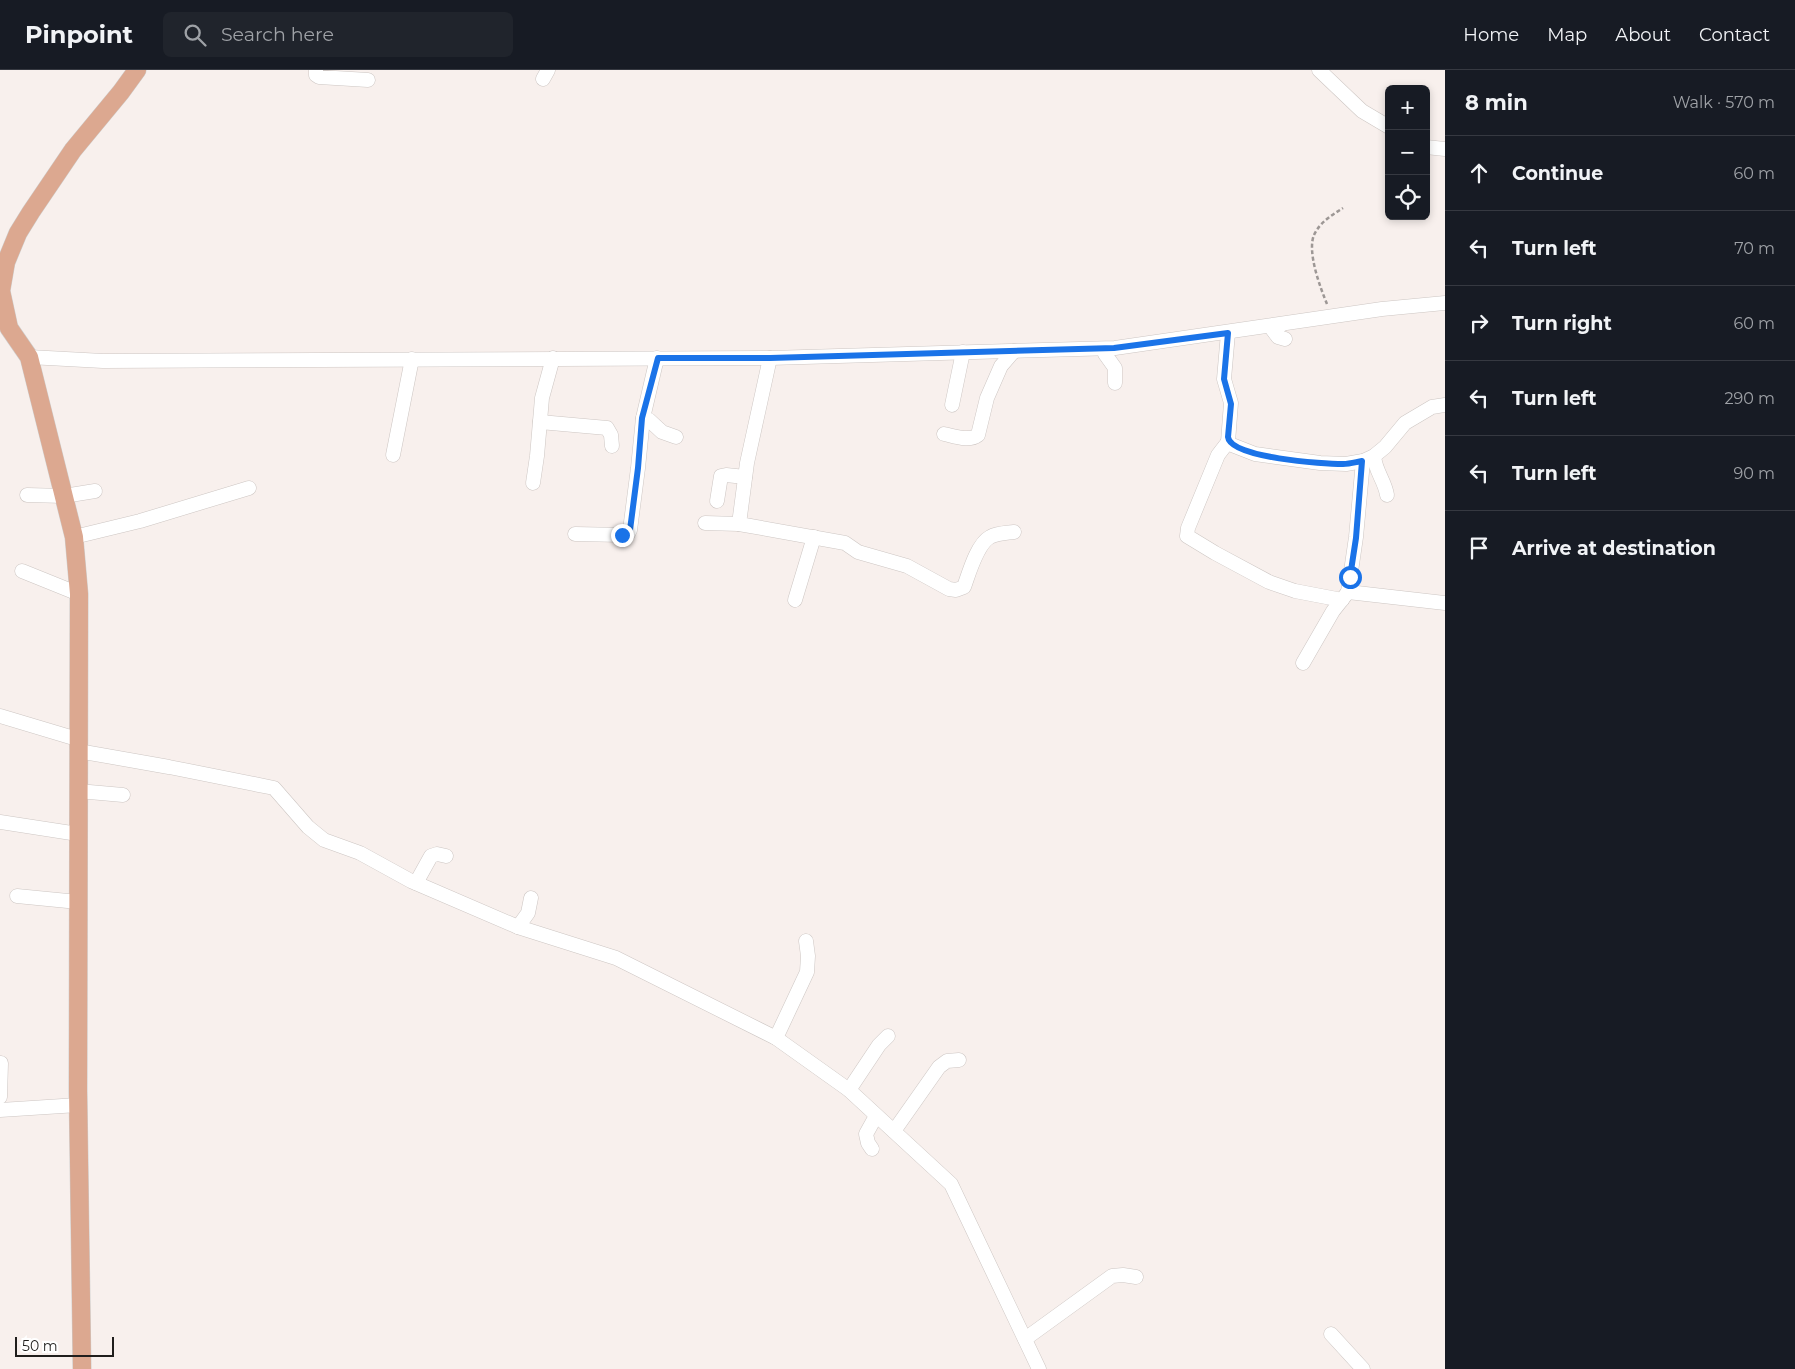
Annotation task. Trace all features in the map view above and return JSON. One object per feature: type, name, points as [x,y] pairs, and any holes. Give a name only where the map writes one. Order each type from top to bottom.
[{"type":"main road","points":[[82,1369],[78,1104],[77,745],[79,594],[74,537],[29,357],[10,328],[0,291],[6,262],[18,233],[74,150],[137,70]]},
{"type":"street","points":[[316,70],[316,75],[319,77],[368,80]]},
{"type":"street","points":[[1319,70],[1362,110],[1385,124]]},
{"type":"street","points":[[1430,147],[1445,149]]},
{"type":"street","points":[[29,357],[103,361],[770,358],[1104,349],[1445,303]]},
{"type":"street","points":[[1281,325],[1272,330],[1278,337],[1285,339]]},
{"type":"street","points":[[1228,333],[1224,379],[1231,404],[1228,442],[1218,455],[1188,528],[1187,536],[1269,582],[1295,591],[1445,603]]},
{"type":"street","points":[[1104,349],[1105,354],[1115,368],[1115,383]]},
{"type":"street","points":[[944,434],[967,438],[975,438],[978,435],[987,398],[1001,366],[1014,351]]},
{"type":"street","points":[[952,405],[963,352]]},
{"type":"street","points":[[533,484],[538,456],[542,398],[553,358]]},
{"type":"street","points":[[575,534],[628,534],[630,530],[642,418],[658,358]]},
{"type":"street","points":[[739,524],[745,477],[770,358]]},
{"type":"street","points":[[393,455],[412,360]]},
{"type":"street","points":[[1228,442],[1255,454],[1320,463],[1346,464],[1368,458],[1385,447],[1405,423],[1432,407],[1445,405]]},
{"type":"street","points":[[642,418],[649,420],[662,432],[676,437]]},
{"type":"street","points":[[540,422],[607,428],[611,434],[612,446]]},
{"type":"street","points":[[1368,458],[1386,486],[1387,495]]},
{"type":"street","points":[[1303,663],[1333,611],[1345,596],[1368,458]]},
{"type":"street","points":[[717,501],[721,476],[745,477]]},
{"type":"street","points":[[74,537],[149,519],[249,488]]},
{"type":"street","points":[[27,495],[64,496],[95,491]]},
{"type":"street","points":[[705,523],[739,524],[845,543],[858,552],[907,566],[949,589],[956,590],[964,587],[981,544],[990,537],[1014,532]]},
{"type":"street","points":[[795,600],[814,537]]},
{"type":"street","points":[[22,571],[79,594]]},
{"type":"street","points":[[0,716],[77,745],[274,788],[308,828],[324,840],[360,853],[416,883],[518,927],[616,958],[776,1038],[849,1090],[947,1180],[955,1191],[1039,1369]]},
{"type":"street","points":[[78,791],[123,795]]},
{"type":"street","points":[[0,822],[78,834]]},
{"type":"street","points":[[416,883],[431,856],[437,854],[446,856]]},
{"type":"street","points":[[16,896],[78,902]]},
{"type":"street","points":[[518,927],[528,913],[531,898]]},
{"type":"street","points":[[776,1038],[807,972],[808,956],[806,941]]},
{"type":"street","points":[[849,1090],[879,1045],[888,1036]]},
{"type":"street","points":[[894,1131],[939,1067],[947,1061],[959,1060]]},
{"type":"street","points":[[0,1097],[1,1063]]},
{"type":"street","points":[[0,1110],[78,1104]]},
{"type":"street","points":[[872,1149],[866,1134],[876,1116]]},
{"type":"street","points":[[1025,1339],[1112,1276],[1136,1277]]},
{"type":"street","points":[[1331,1334],[1363,1369]]},
{"type":"path","points":[[1332,317],[1316,276],[1313,253],[1314,236],[1324,220],[1343,208]]},
{"type":"route","points":[[622,535],[628,534],[630,530],[642,418],[658,358],[770,358],[1114,348],[1228,333],[1224,379],[1231,404],[1228,442],[1242,450],[1255,454],[1320,463],[1346,464],[1362,461],[1356,538],[1350,577]]}]
